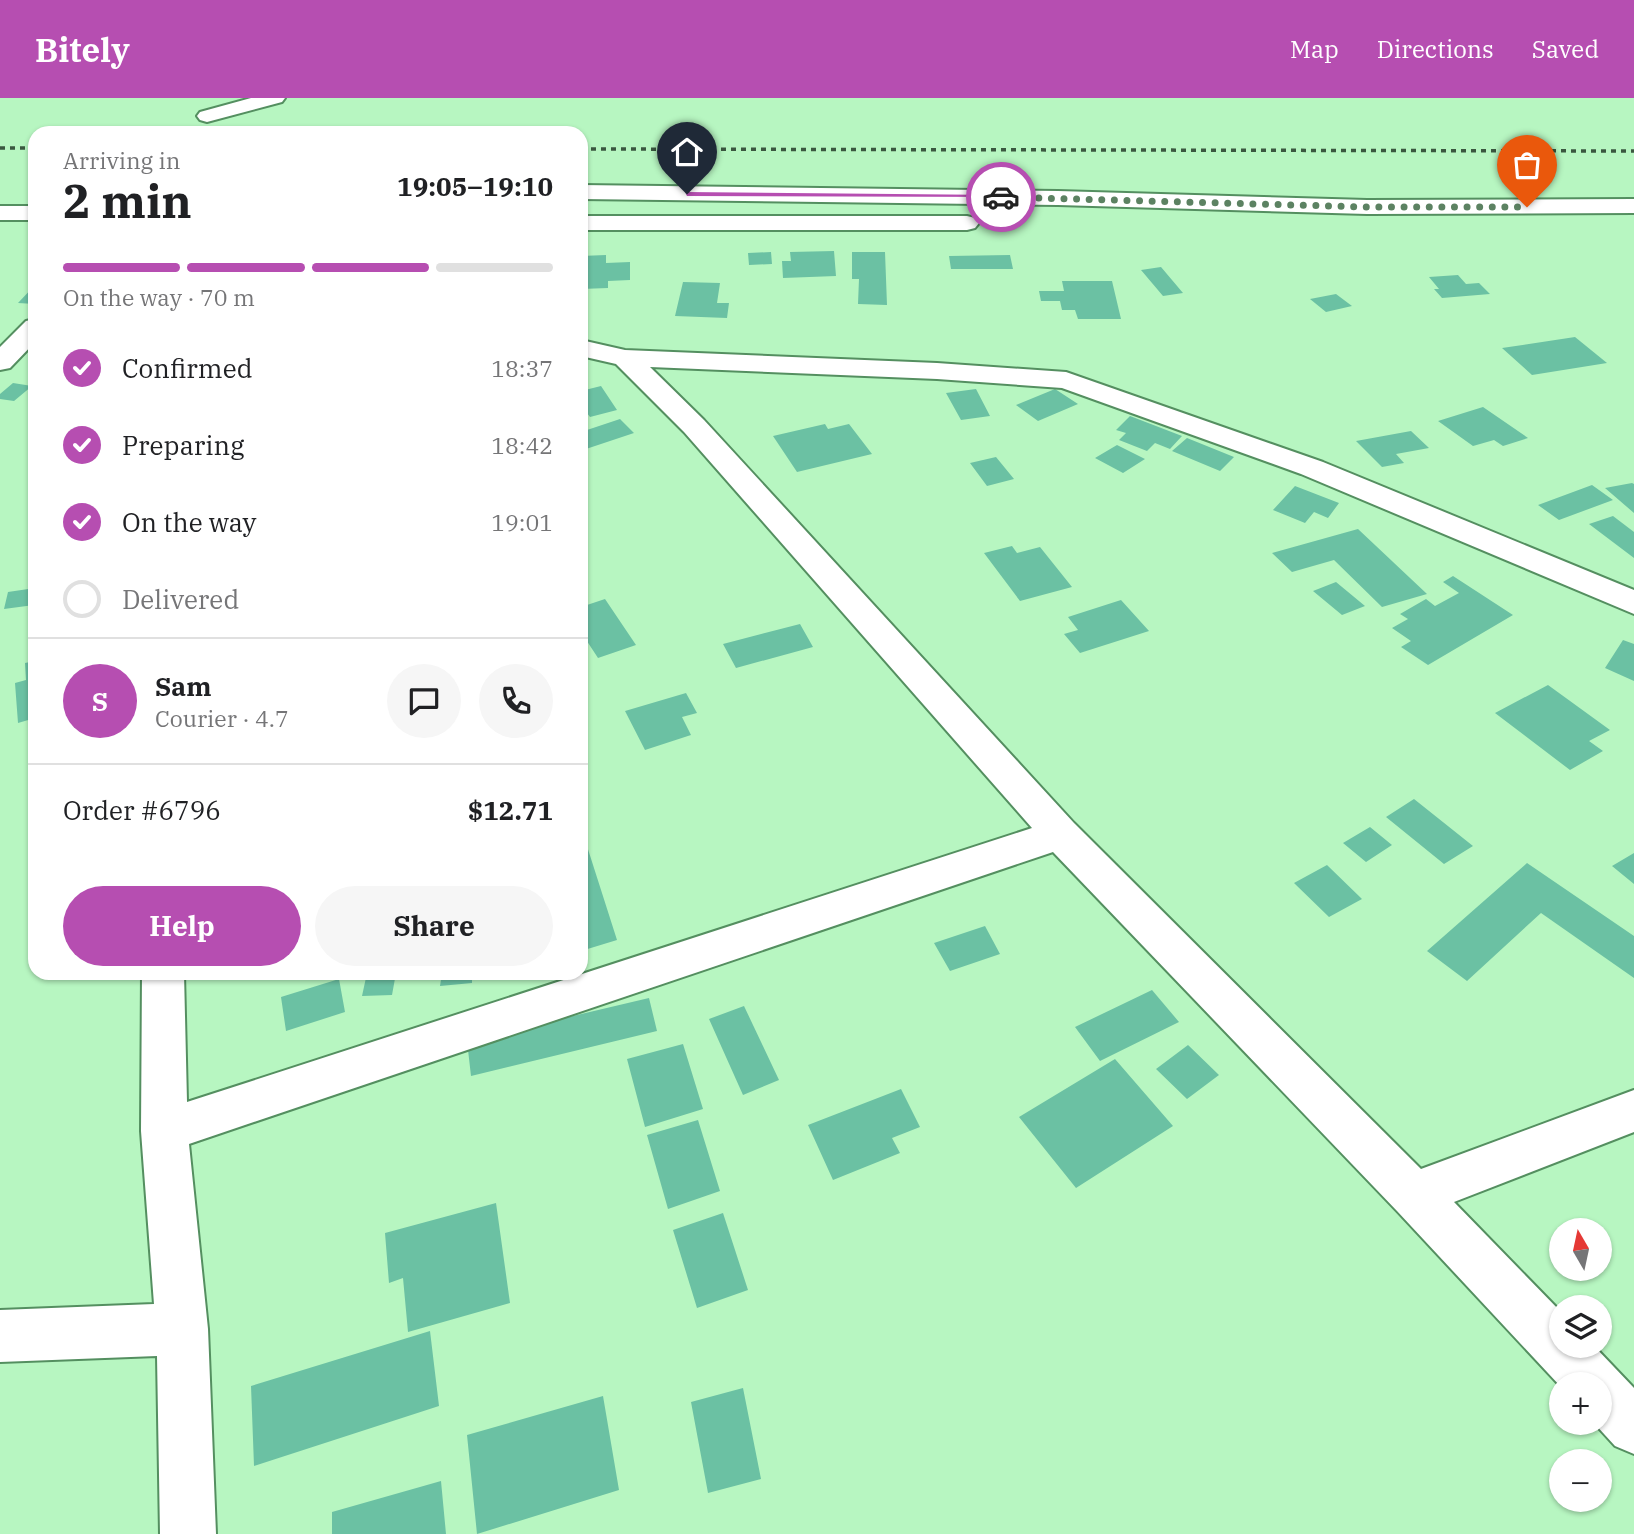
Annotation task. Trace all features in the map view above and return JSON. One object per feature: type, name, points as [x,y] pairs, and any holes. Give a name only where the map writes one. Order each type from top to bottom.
[{"type":"street","points":[[199,126],[223,98]]},
{"type":"street","points":[[207,117],[275,98]]},
{"type":"street","points":[[588,192],[1166,201],[1367,207],[1634,206]]},
{"type":"street","points":[[1141,220],[1166,201]]},
{"type":"street","points":[[1075,221],[1287,218],[1367,207]]},
{"type":"street","points":[[0,213],[28,213]]},
{"type":"street","points":[[588,223],[995,222]]},
{"type":"street","points":[[0,362],[28,334]]},
{"type":"street","points":[[588,350],[625,358],[950,371],[1066,380],[1312,468],[1634,603]]},
{"type":"street","points":[[625,358],[694,426],[1060,834],[1414,1195],[1583,1372]]},
{"type":"street","points":[[164,1131],[1060,834]]},
{"type":"street","points":[[163,980],[164,1131],[181,1329],[188,1534]]},
{"type":"street","points":[[1414,1195],[1634,1111]]},
{"type":"street","points":[[0,1336],[181,1329]]},
{"type":"street","points":[[1612,1403],[1634,1426]]},
{"type":"building","points":[[834,251],[836,276],[783,278],[782,261],[791,261],[790,252]]},
{"type":"building","points":[[771,252],[772,264],[749,265],[748,253]]},
{"type":"building","points":[[852,252],[885,252],[887,305],[858,304],[859,279],[852,279]]},
{"type":"building","points":[[606,255],[606,263],[630,262],[630,280],[608,281],[608,288],[588,289],[588,256]]},
{"type":"building","points":[[1010,255],[1013,269],[951,269],[949,256]]},
{"type":"building","points":[[1161,267],[1183,293],[1163,296],[1141,270]]},
{"type":"building","points":[[1458,275],[1466,284],[1479,283],[1490,294],[1442,298],[1434,289],[1439,289],[1429,277]]},
{"type":"building","points":[[1062,281],[1112,281],[1121,319],[1078,319],[1075,310],[1062,310],[1060,301],[1041,301],[1039,291],[1064,291]]},
{"type":"building","points":[[683,282],[720,283],[717,303],[729,303],[727,318],[675,316]]},
{"type":"building","points":[[28,292],[28,304],[18,303]]},
{"type":"building","points":[[1336,294],[1352,306],[1326,312],[1310,299]]},
{"type":"building","points":[[1575,337],[1607,363],[1532,375],[1502,348]]},
{"type":"building","points":[[13,383],[28,385],[28,389],[14,401],[0,399],[0,394]]},
{"type":"building","points":[[601,386],[617,410],[590,417],[588,389]]},
{"type":"building","points":[[976,389],[990,416],[961,420],[946,393]]},
{"type":"building","points":[[1055,389],[1078,404],[1038,421],[1016,405]]},
{"type":"building","points":[[1483,407],[1528,438],[1503,446],[1494,440],[1473,446],[1438,421]]},
{"type":"building","points":[[1130,416],[1182,436],[1170,449],[1155,443],[1147,451],[1119,440],[1126,433],[1116,430]]},
{"type":"building","points":[[620,419],[634,433],[588,448],[588,430]]},
{"type":"building","points":[[825,424],[828,429],[849,424],[872,454],[797,472],[773,436]]},
{"type":"building","points":[[1411,431],[1429,448],[1396,454],[1404,463],[1382,467],[1356,441]]},
{"type":"building","points":[[1187,438],[1234,457],[1220,471],[1172,451]]},
{"type":"building","points":[[1117,445],[1145,459],[1123,473],[1095,458]]},
{"type":"building","points":[[996,457],[1014,479],[987,486],[970,463]]},
{"type":"building","points":[[1634,484],[1634,513],[1605,488]]},
{"type":"building","points":[[1592,485],[1613,500],[1559,520],[1538,505]]},
{"type":"building","points":[[1295,486],[1339,503],[1328,518],[1314,512],[1305,523],[1273,510]]},
{"type":"building","points":[[1613,516],[1634,532],[1634,558],[1589,524]]},
{"type":"building","points":[[1358,529],[1427,594],[1382,607],[1334,560],[1292,572],[1272,553]]},
{"type":"building","points":[[1012,546],[1017,553],[1040,547],[1072,587],[1020,601],[984,553]]},
{"type":"building","points":[[1453,576],[1513,615],[1428,665],[1401,647],[1411,641],[1392,628],[1408,619],[1400,614],[1426,599],[1435,606],[1459,593],[1443,582]]},
{"type":"building","points":[[1336,582],[1365,606],[1342,615],[1313,591]]},
{"type":"building","points":[[28,589],[28,606],[4,609],[8,592]]},
{"type":"building","points":[[605,599],[636,645],[598,658],[588,643],[588,605]]},
{"type":"building","points":[[1121,600],[1149,631],[1080,653],[1064,634],[1078,630],[1068,617]]},
{"type":"building","points":[[800,624],[813,647],[736,668],[723,644]]},
{"type":"building","points":[[1623,640],[1634,644],[1634,681],[1605,668]]},
{"type":"building","points":[[28,662],[28,720],[18,723],[15,683],[26,680],[25,663]]},
{"type":"building","points":[[1548,685],[1610,730],[1589,741],[1603,751],[1570,770],[1495,713]]},
{"type":"building","points":[[686,693],[697,713],[682,717],[691,735],[645,750],[625,711]]},
{"type":"building","points":[[1414,799],[1473,846],[1444,864],[1386,817]]},
{"type":"building","points":[[1370,827],[1392,845],[1366,862],[1343,843]]},
{"type":"building","points":[[588,849],[617,940],[588,949]]},
{"type":"building","points":[[1634,853],[1634,884],[1612,866]]},
{"type":"building","points":[[1527,863],[1634,936],[1634,978],[1541,913],[1467,981],[1427,951]]},
{"type":"building","points":[[1327,865],[1362,899],[1329,917],[1294,883]]},
{"type":"building","points":[[985,926],[1000,954],[950,971],[934,943]]},
{"type":"building","points":[[339,980],[345,1012],[286,1031],[281,997]]},
{"type":"building","points":[[365,980],[395,980],[392,995],[362,996]]},
{"type":"building","points":[[441,980],[472,980],[472,983],[440,986]]},
{"type":"building","points":[[1152,990],[1179,1022],[1100,1061],[1075,1027]]},
{"type":"building","points":[[649,998],[657,1031],[471,1076],[467,1041]]},
{"type":"building","points":[[744,1006],[779,1080],[743,1095],[709,1019]]},
{"type":"building","points":[[683,1044],[703,1109],[645,1127],[627,1059]]},
{"type":"building","points":[[1188,1045],[1219,1075],[1187,1099],[1156,1069]]},
{"type":"building","points":[[1115,1059],[1173,1126],[1076,1188],[1019,1117]]},
{"type":"building","points":[[901,1089],[920,1127],[892,1138],[900,1153],[833,1180],[808,1125]]},
{"type":"building","points":[[698,1120],[720,1191],[668,1209],[647,1135]]},
{"type":"building","points":[[496,1203],[510,1303],[408,1332],[403,1278],[389,1283],[385,1233]]},
{"type":"building","points":[[723,1213],[748,1290],[697,1308],[673,1230]]},
{"type":"building","points":[[430,1331],[439,1406],[254,1466],[251,1386]]},
{"type":"building","points":[[743,1388],[761,1479],[708,1493],[691,1402]]},
{"type":"building","points":[[603,1396],[619,1490],[477,1534],[467,1435]]},
{"type":"building","points":[[441,1481],[446,1534],[332,1534],[332,1512]]},
{"type":"railway","points":[[0,148],[28,148]]},
{"type":"railway","points":[[588,149],[1634,151]]},
{"type":"way so far","points":[[1001,197],[1367,207],[1527,207]]},
{"type":"route","points":[[687,194],[1001,197]]}]
